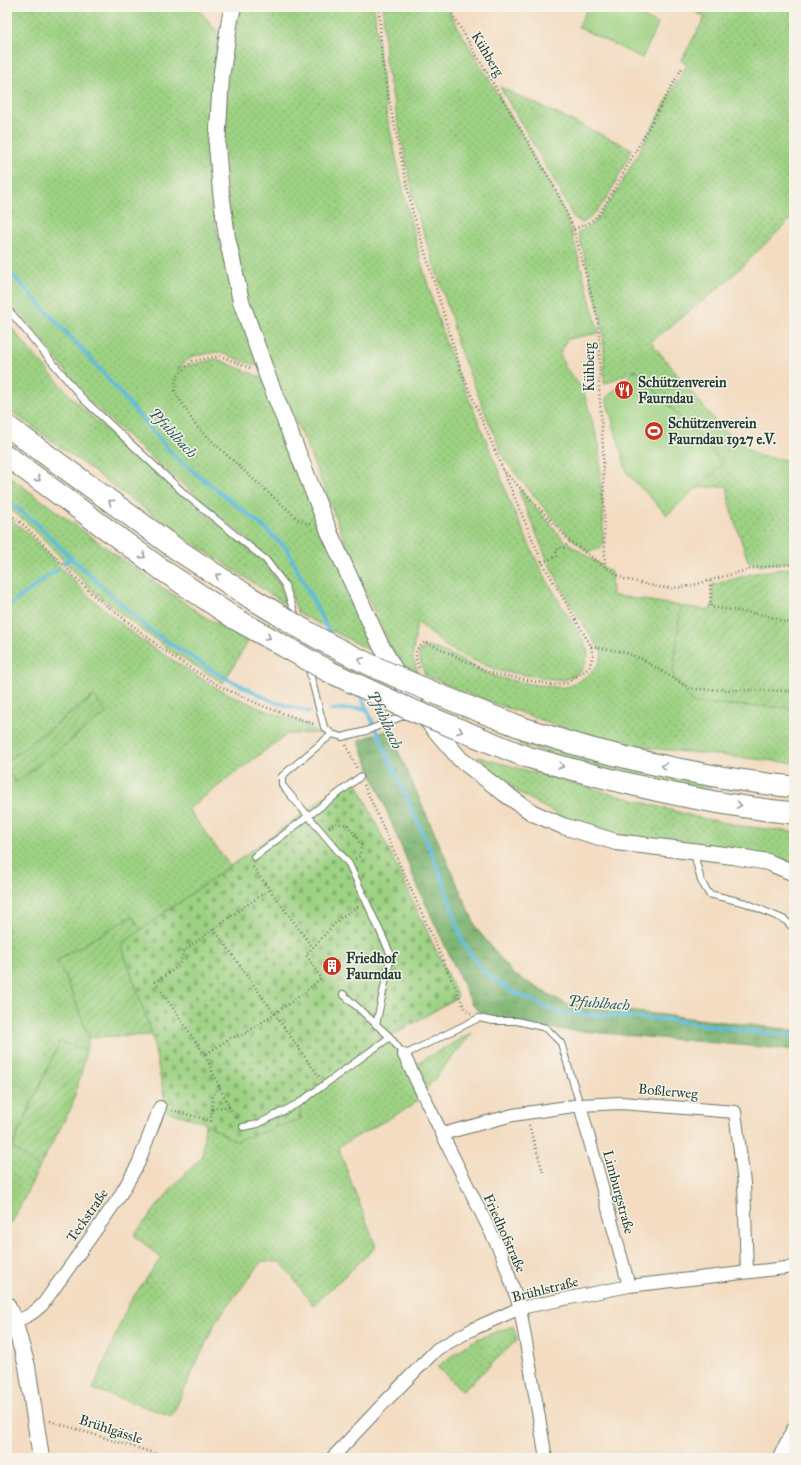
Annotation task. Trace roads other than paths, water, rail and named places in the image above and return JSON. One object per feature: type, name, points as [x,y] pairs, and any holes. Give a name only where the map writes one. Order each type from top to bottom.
[{"type":"highway","points":[[7,426],[175,548],[251,598],[344,652],[418,686],[474,710],[526,729],[595,750],[654,764],[702,773],[794,787]]},
{"type":"highway","points":[[7,456],[161,569],[234,618],[335,675],[406,708],[524,756],[589,774],[650,789],[794,813]]},
{"type":"street","points":[[233,7],[221,78],[217,146],[227,237],[242,301],[267,375],[330,534],[380,644],[418,710],[460,758],[504,793],[533,813],[563,826],[616,842],[733,856],[768,862],[794,873]]},
{"type":"street","name":"Friedhofstraße","points":[[404,1056],[502,1255],[520,1308],[546,1458]]},
{"type":"street","name":"Boßlerweg","points":[[442,1134],[513,1115],[580,1105],[621,1103],[735,1112],[744,1183],[747,1272]]},
{"type":"street","name":"Limburgstraße","points":[[580,1105],[629,1286]]},
{"type":"street","name":"Teckstraße","points":[[10,1322],[33,1314],[43,1304],[118,1199],[138,1164],[160,1107]]},
{"type":"street","name":"Brühlstraße","points":[[332,1458],[437,1349],[472,1328],[520,1308],[629,1286],[794,1267]]},
{"type":"street","points":[[7,1305],[10,1322],[27,1366],[41,1458]]},
{"type":"street","points":[[781,1458],[794,1430]]},
{"type":"lane","points":[[7,308],[83,399],[186,494],[266,560],[285,585],[295,612],[301,635]]},
{"type":"lane","points":[[305,650],[324,727],[332,734],[342,737],[366,731],[418,710]]},
{"type":"lane","points":[[332,734],[282,776],[282,784],[348,864],[391,955],[376,1025]]},
{"type":"lane","points":[[254,857],[360,777]]},
{"type":"lane","points":[[694,852],[700,881],[709,894],[746,903],[785,920],[794,929]]},
{"type":"lane","points":[[343,994],[390,1037],[404,1056],[479,1018],[517,1021],[546,1028],[561,1043],[580,1105]]},
{"type":"lane","points":[[243,1127],[258,1124],[299,1103],[390,1037]]},
{"type":"waterway","name":"Pfuhlbach","points":[[7,269],[91,359],[176,458],[258,522],[287,549],[331,636]]},
{"type":"waterway","points":[[7,501],[34,521],[71,558],[151,631],[218,674],[274,702],[309,712]]},
{"type":"waterway","points":[[64,563],[71,558]]},
{"type":"waterway","points":[[7,607],[58,569]]},
{"type":"waterway","name":"Pfuhlbach","points":[[360,694],[440,872],[463,943],[484,972],[511,991],[560,1013],[664,1019],[794,1036]]},
{"type":"waterway","points":[[331,710],[367,708]]},
{"type":"place","name":"Schützenverein Faurndau","points":[[624,390]]},
{"type":"place","name":"Schützenverein Faurndau 1927 e.V.","points":[[654,431]]},
{"type":"place","name":"Friedhof Faurndau","points":[[332,966]]}]
